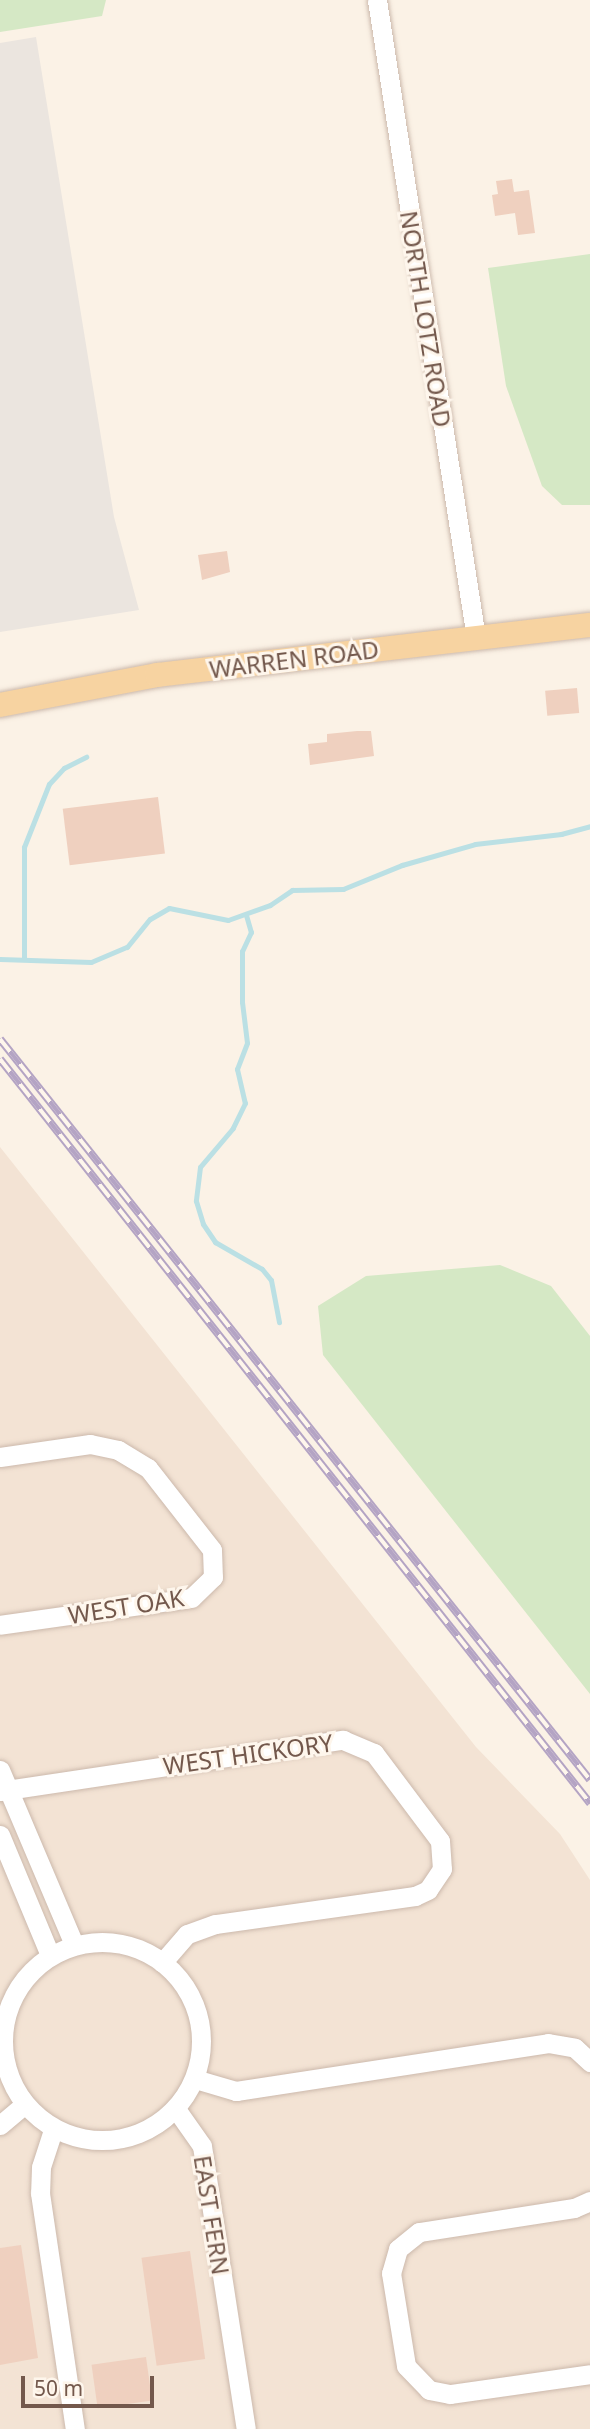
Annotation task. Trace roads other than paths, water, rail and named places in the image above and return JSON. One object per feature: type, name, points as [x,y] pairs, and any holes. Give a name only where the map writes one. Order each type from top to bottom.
[{"type":"main road","name":"WARREN ROAD","points":[[0,705],[157,675],[590,625]]},
{"type":"street","name":"NORTH LOTZ ROAD","points":[[377,0],[476,638]]},
{"type":"street","name":"WEST OAK","points":[[0,1457],[90,1444],[118,1450],[148,1468],[212,1550],[213,1577],[191,1598],[0,1625]]},
{"type":"street","name":"WEST HICKORY","points":[[4,1790],[343,1740],[374,1753],[440,1841],[442,1869],[428,1890],[415,1896],[215,1924],[187,1934],[162,1963]]},
{"type":"street","points":[[0,1770],[4,1790],[74,1944]]},
{"type":"street","points":[[0,1835],[50,1955]]},
{"type":"street","points":[[111,1942],[140,1950],[162,1963],[182,1983],[196,2011],[200,2047],[195,2079],[176,2109],[150,2128],[121,2139],[86,2139],[53,2130],[24,2105],[4,2052],[7,1994],[50,1955],[74,1944],[111,1942]]},
{"type":"street","points":[[195,2079],[236,2091],[548,2043],[575,2048],[590,2062]]},
{"type":"street","points":[[0,2125],[24,2105]]},
{"type":"street","name":"EAST FERN","points":[[176,2109],[202,2147],[246,2429]]},
{"type":"street","points":[[53,2130],[41,2166],[40,2193],[75,2429]]},
{"type":"street","points":[[590,2201],[574,2208],[419,2232],[398,2249],[391,2273],[405,2366],[429,2390],[450,2394],[590,2374]]},
{"type":"waterway","points":[[24,958],[24,847],[49,784],[64,768],[86,757]]},
{"type":"waterway","points":[[0,959],[91,962],[127,947],[150,919],[169,908],[228,920],[270,905],[292,890],[343,889],[402,865],[475,844],[561,834],[590,826]]},
{"type":"waterway","points":[[246,915],[251,932],[242,951],[242,1002],[247,1043],[237,1069],[245,1103],[233,1128],[200,1167],[196,1201],[203,1224],[215,1242],[262,1269],[271,1280],[279,1322]]},
{"type":"railway","points":[[0,1039],[590,1780]]},
{"type":"railway","points":[[0,1059],[590,1803]]}]
